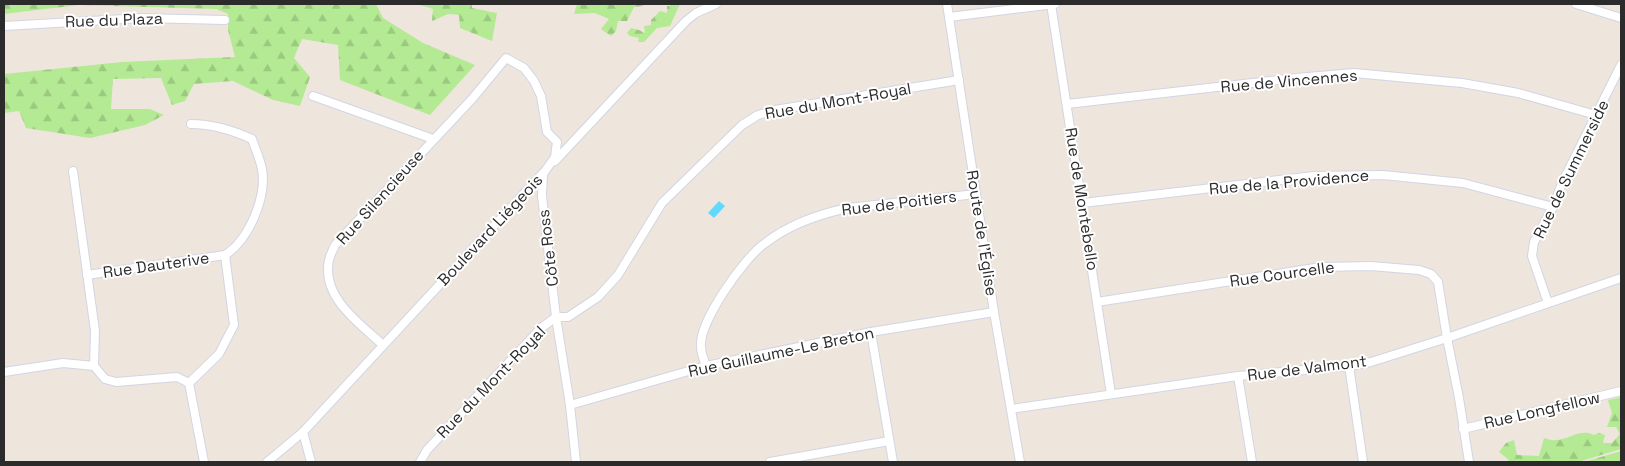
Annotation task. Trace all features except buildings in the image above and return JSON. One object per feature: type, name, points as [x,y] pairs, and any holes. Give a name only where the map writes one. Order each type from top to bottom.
[{"type":"street","name":"Boulevard Liégeois","points":[[267,462],[303,432],[686,21],[696,12],[716,4]]},
{"type":"street","name":"Route de l'Église","points":[[946,4],[994,312],[1020,462]]},
{"type":"street","name":"Rue de Montebello","points":[[1051,4],[1111,394]]},
{"type":"street","points":[[949,17],[1055,4]]},
{"type":"street","points":[[1576,4],[1621,18]]},
{"type":"street","name":"Rue du Plaza","points":[[4,26],[142,18],[225,20]]},
{"type":"street","name":"Côte Ross","points":[[506,58],[524,68],[534,81],[541,96],[547,132],[557,142],[555,156],[543,174],[542,196],[576,462]]},
{"type":"street","name":"Rue Silencieuse","points":[[383,345],[346,311],[337,300],[328,280],[329,260],[335,245],[472,99],[506,58]]},
{"type":"street","name":"Rue de Summerside","points":[[1548,303],[1532,256],[1534,242],[1553,207],[1563,181],[1621,65]]},
{"type":"street","name":"Rue de Vincennes","points":[[1067,104],[1354,73],[1462,83],[1518,93],[1596,115]]},
{"type":"street","name":"Rue du Mont-Royal","points":[[420,462],[427,450],[541,328],[556,317],[568,317],[598,297],[618,276],[662,203],[742,126],[758,115],[775,110],[959,80]]},
{"type":"street","points":[[313,96],[433,139]]},
{"type":"street","points":[[189,382],[220,354],[234,325],[225,255],[230,252],[248,230],[260,206],[263,189],[262,169],[252,139],[230,129],[203,124],[190,124]]},
{"type":"street","points":[[73,171],[95,331],[94,366],[105,379],[116,382],[177,377],[189,382]]},
{"type":"street","name":"Rue de la Providence","points":[[1083,203],[1314,176],[1383,175],[1463,183],[1553,207]]},
{"type":"street","name":"Rue de Poitiers","points":[[706,366],[700,346],[705,326],[737,273],[752,255],[771,239],[787,229],[828,212],[848,208],[976,194]]},
{"type":"street","name":"Rue Dauterive","points":[[87,275],[225,255]]},
{"type":"street","name":"Rue Courcelle","points":[[1098,302],[1321,267],[1370,266],[1419,270],[1431,274],[1438,282],[1469,462]]},
{"type":"street","name":"Rue de Valmont","points":[[1011,409],[1238,376],[1348,366],[1371,362],[1621,278]]},
{"type":"street","name":"Rue Guillaume-Le Breton","points":[[570,405],[706,366],[871,332],[994,312]]},
{"type":"street","points":[[871,332],[893,462]]},
{"type":"street","points":[[4,372],[63,363],[94,366]]},
{"type":"street","points":[[1348,366],[1363,462]]},
{"type":"street","points":[[1238,376],[1252,462]]},
{"type":"street","points":[[189,382],[204,462]]},
{"type":"street","name":"Rue Longfellow","points":[[1463,429],[1621,391]]},
{"type":"street","points":[[303,432],[311,462]]},
{"type":"street","points":[[770,462],[889,441]]},
{"type":"green space","points":[[4,4],[376,4],[383,18],[423,43],[475,65],[430,115],[340,80],[338,45],[302,39],[294,58],[310,77],[300,106],[273,100],[233,81],[194,84],[185,101],[172,105],[161,78],[113,79],[111,109],[150,109],[164,115],[145,125],[90,138],[26,128],[19,111],[4,113],[4,74],[122,62],[235,57],[228,30],[228,14],[216,9],[79,5],[4,14]]},
{"type":"green space","points":[[417,4],[472,4],[472,8],[497,13],[492,41],[460,28],[459,15],[448,14],[432,21],[433,9]]},
{"type":"green space","points":[[577,4],[645,4],[634,7],[627,21],[618,21],[616,31],[611,36],[601,29],[609,19],[595,13],[574,14]]},
{"type":"green space","points":[[670,4],[680,4],[670,26],[657,28],[644,42],[638,42],[639,38],[630,36],[627,33],[631,28],[645,33],[644,26],[651,25],[651,20],[660,11],[667,13],[667,6],[670,6]]},
{"type":"green space","points":[[1621,397],[1621,449],[1578,462],[1507,462],[1509,460],[1499,452],[1506,443],[1514,440],[1517,455],[1539,456],[1544,438],[1561,439],[1584,433],[1605,435],[1603,443],[1612,443],[1620,434],[1616,427],[1607,427],[1612,413],[1608,400]]},
{"type":"green space","points":[[1621,451],[1621,462],[1584,462]]},
{"type":"water","points":[[719,201],[725,206],[714,218],[708,213]]}]
